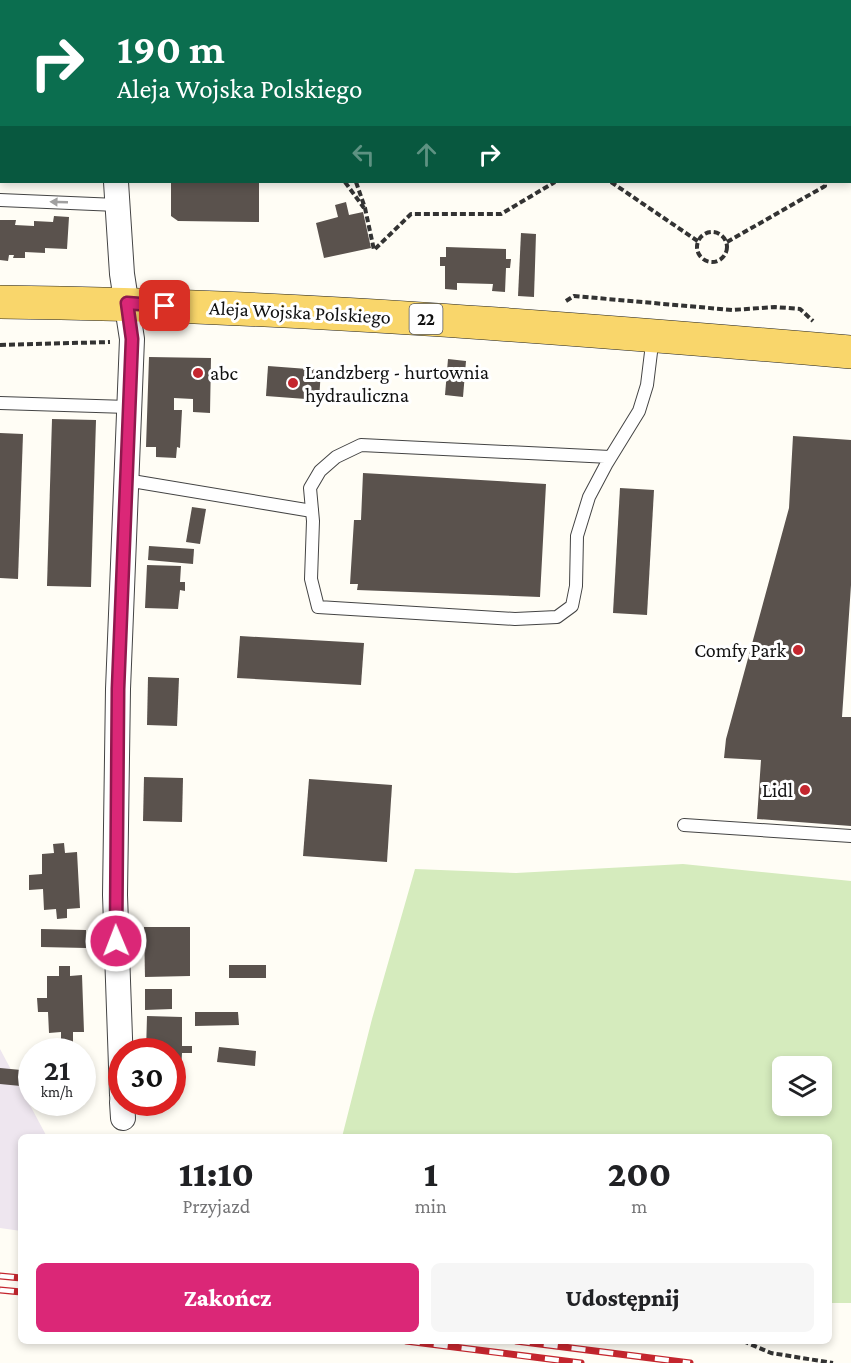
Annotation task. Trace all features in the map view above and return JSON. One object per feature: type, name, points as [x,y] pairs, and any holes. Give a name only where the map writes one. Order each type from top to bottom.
[{"type":"main road","name":"Aleja Wojska Polskiego","points":[[0,302],[127,303],[374,315],[851,352]]},
{"type":"street","points":[[116,193],[122,274],[132,339],[118,678],[115,896],[120,1038]]},
{"type":"lane","points":[[0,200],[116,193]]},
{"type":"lane","points":[[610,458],[361,445],[336,457],[320,471],[310,488],[311,579],[318,607],[515,619],[557,617],[572,606],[576,586],[577,536],[589,497],[639,411],[647,385],[653,335]]},
{"type":"lane","points":[[0,403],[129,407]]},
{"type":"lane","points":[[126,480],[312,511]]},
{"type":"lane","points":[[684,825],[851,836]]},
{"type":"path","points":[[346,183],[366,212]]},
{"type":"path","points":[[356,183],[366,212],[374,250],[411,214],[501,214],[553,183]]},
{"type":"path","points":[[612,183],[699,242]]},
{"type":"path","points":[[727,242],[716,233],[710,232],[699,242],[698,254],[702,259],[713,262],[724,256],[727,242],[825,186],[825,183]]},
{"type":"path","points":[[564,302],[574,296],[732,310],[800,309],[816,323]]},
{"type":"path","points":[[750,1344],[771,1353],[832,1363]]},
{"type":"shaded area","points":[[0,1049],[18,1083],[18,1116],[36,1116],[45,1134],[18,1134],[18,1231],[0,1228]]},
{"type":"green space","points":[[683,864],[851,881],[851,1303],[832,1303],[832,1134],[343,1134],[372,1019],[415,869],[516,873]]},
{"type":"building","points":[[171,183],[259,183],[259,222],[178,221],[171,216]]},
{"type":"building","points":[[346,202],[349,215],[363,212],[371,248],[324,258],[316,223],[338,217],[335,205]]},
{"type":"building","points":[[54,216],[69,217],[67,249],[45,248],[45,253],[25,252],[25,258],[13,258],[14,255],[9,255],[8,261],[0,260],[0,220],[16,220],[15,225],[34,226],[34,221],[53,222]]},
{"type":"building","points":[[521,233],[536,234],[534,297],[518,296]]},
{"type":"building","points":[[446,247],[506,249],[506,259],[511,259],[510,268],[506,268],[505,292],[492,291],[493,284],[457,283],[457,290],[445,289],[445,266],[440,266],[440,257],[446,257]]},
{"type":"building","points":[[149,357],[211,358],[210,413],[193,412],[193,399],[174,398],[174,410],[182,410],[180,448],[177,447],[176,458],[156,457],[156,447],[146,447]]},
{"type":"building","points":[[448,359],[466,361],[463,397],[445,395]]},
{"type":"building","name":"Landzberg - hurtownia hydrauliczna","points":[[268,366],[321,370],[319,400],[266,396]]},
{"type":"building","points":[[52,419],[96,420],[91,587],[47,586]]},
{"type":"building","points":[[0,433],[23,434],[18,579],[0,578]]},
{"type":"building","name":"Comfy Park","points":[[793,436],[851,440],[851,585],[842,717],[851,717],[851,826],[757,819],[761,760],[724,758],[726,739],[789,508]]},
{"type":"building","points":[[363,473],[546,484],[540,597],[357,590],[358,584],[350,584],[354,520],[361,520]]},
{"type":"building","points":[[620,488],[654,490],[647,615],[613,613]]},
{"type":"building","points":[[192,507],[206,509],[200,544],[186,542]]},
{"type":"building","points":[[149,546],[194,549],[193,564],[148,560]]},
{"type":"building","points":[[147,565],[181,566],[180,582],[185,582],[185,591],[180,590],[178,609],[145,608]]},
{"type":"building","points":[[240,636],[364,643],[361,685],[237,678]]},
{"type":"building","points":[[148,677],[179,678],[177,726],[147,725]]},
{"type":"building","points":[[144,777],[183,778],[182,822],[143,821]]},
{"type":"building","points":[[309,779],[392,785],[387,862],[303,856]]},
{"type":"building","points":[[64,843],[65,853],[77,852],[80,908],[67,909],[67,918],[57,919],[56,909],[44,910],[43,889],[29,890],[29,875],[42,874],[42,854],[54,853],[53,844]]},
{"type":"building","points":[[144,927],[190,927],[190,976],[145,977]]},
{"type":"building","points":[[41,929],[86,930],[86,948],[41,947]]},
{"type":"building","points":[[229,965],[266,965],[266,978],[229,978]]},
{"type":"building","points":[[59,966],[70,966],[70,976],[82,975],[84,1032],[73,1032],[73,1038],[61,1038],[61,1032],[49,1033],[48,1012],[38,1012],[37,998],[47,998],[47,976],[59,976]]},
{"type":"building","points":[[145,989],[172,989],[172,1009],[145,1010]]},
{"type":"building","points":[[195,1012],[238,1012],[239,1025],[195,1026]]},
{"type":"building","points":[[147,1016],[182,1017],[182,1038],[146,1038]]},
{"type":"building","points":[[186,1046],[192,1046],[192,1053],[186,1053]]},
{"type":"building","points":[[219,1047],[256,1051],[255,1066],[217,1062]]},
{"type":"building","points":[[0,1068],[18,1070],[18,1086],[0,1084]]},
{"type":"railway","points":[[0,1276],[18,1278]]},
{"type":"railway","points":[[0,1290],[18,1292]]},
{"type":"railway","points":[[430,1344],[581,1363]]},
{"type":"railway","points":[[540,1344],[690,1363]]},
{"type":"place","name":"abc","points":[[198,373]]},
{"type":"place","name":"Landzberg - hurtownia hydrauliczna","points":[[293,383]]},
{"type":"place","name":"Comfy Park","points":[[798,650]]},
{"type":"place","name":"Lidl","points":[[805,790]]},
{"type":"route","points":[[116,941],[118,689],[132,339],[127,303],[165,306]]}]
